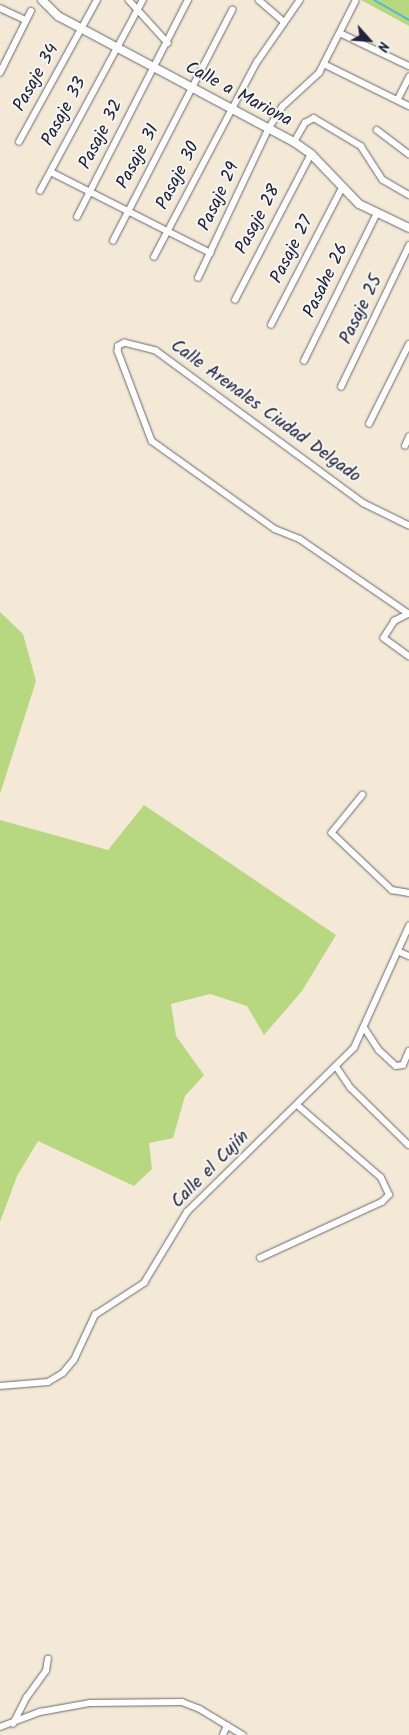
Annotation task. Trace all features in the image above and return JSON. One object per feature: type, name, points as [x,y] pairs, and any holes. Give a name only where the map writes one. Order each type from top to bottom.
[{"type":"main road","name":"Calle a Mariona","points":[[45,2],[58,16],[294,142],[311,154],[342,188],[376,215],[409,228]]},
{"type":"street","name":"Pasaje 34","points":[[19,142],[97,0]]},
{"type":"street","points":[[129,0],[168,43]]},
{"type":"street","name":"Pasaje 33","points":[[40,190],[142,0]]},
{"type":"street","name":"Pasaje 32","points":[[77,217],[168,43],[188,0]]},
{"type":"street","points":[[259,0],[283,21]]},
{"type":"street","name":"Pasaje 30","points":[[154,257],[231,108],[283,21],[300,0]]},
{"type":"street","name":"Pasaje 29","points":[[198,278],[269,128],[283,106],[312,81],[324,64],[355,2]]},
{"type":"street","points":[[0,8],[26,20]]},
{"type":"street","name":"Pasaje 31","points":[[113,241],[232,10]]},
{"type":"street","points":[[0,73],[31,11]]},
{"type":"street","points":[[340,33],[409,66]]},
{"type":"street","points":[[324,64],[409,106]]},
{"type":"street","points":[[398,99],[409,77]]},
{"type":"street","points":[[294,142],[305,123],[314,118],[361,146],[383,180],[409,195]]},
{"type":"street","points":[[377,130],[409,154]]},
{"type":"street","name":"Pasaje 28","points":[[235,300],[311,154]]},
{"type":"street","points":[[50,172],[211,253]]},
{"type":"street","name":"Pasaje 27","points":[[271,325],[342,188]]},
{"type":"street","name":"Pasahe 26","points":[[304,361],[376,215]]},
{"type":"street","name":"Pasaje 25","points":[[341,387],[409,246]]},
{"type":"street","name":"Calle Arenales Ciudad Delgado","points":[[409,526],[364,504],[156,351],[125,343],[119,346],[118,351],[152,441],[275,530],[300,539],[409,614]]},
{"type":"street","points":[[369,424],[409,344]]},
{"type":"street","points":[[405,446],[409,438]]},
{"type":"street","points":[[409,614],[395,621],[384,638],[409,656]]},
{"type":"street","points":[[363,795],[332,833],[392,890],[409,893]]},
{"type":"street","name":"Calle el Cujín","points":[[0,1386],[48,1382],[63,1373],[74,1360],[95,1316],[144,1283],[187,1212],[298,1106],[359,1041],[364,1026],[400,952],[409,926]]},
{"type":"street","points":[[400,952],[409,956]]},
{"type":"street","points":[[364,1026],[379,1050],[396,1066],[403,1065],[409,1051]]},
{"type":"street","points":[[336,1066],[350,1088],[409,1146]]},
{"type":"street","points":[[260,1258],[382,1202],[389,1195],[381,1178],[298,1106]]},
{"type":"street","points":[[13,1724],[27,1697],[46,1672],[48,1659]]},
{"type":"street","points":[[0,1726],[13,1724],[40,1712],[90,1703],[182,1702],[200,1708],[243,1735]]},
{"type":"street","points":[[223,1735],[227,1726]]},
{"type":"green space","points":[[361,0],[409,0],[409,26]]},
{"type":"green space","points":[[0,612],[23,634],[36,681],[0,794]]},
{"type":"green space","points":[[144,805],[336,935],[302,991],[264,1035],[247,1006],[210,994],[171,1004],[176,1036],[204,1075],[185,1096],[173,1138],[149,1143],[152,1169],[134,1186],[38,1141],[17,1176],[0,1222],[0,820],[108,850]]},
{"type":"waterway","points":[[374,0],[409,20]]}]
